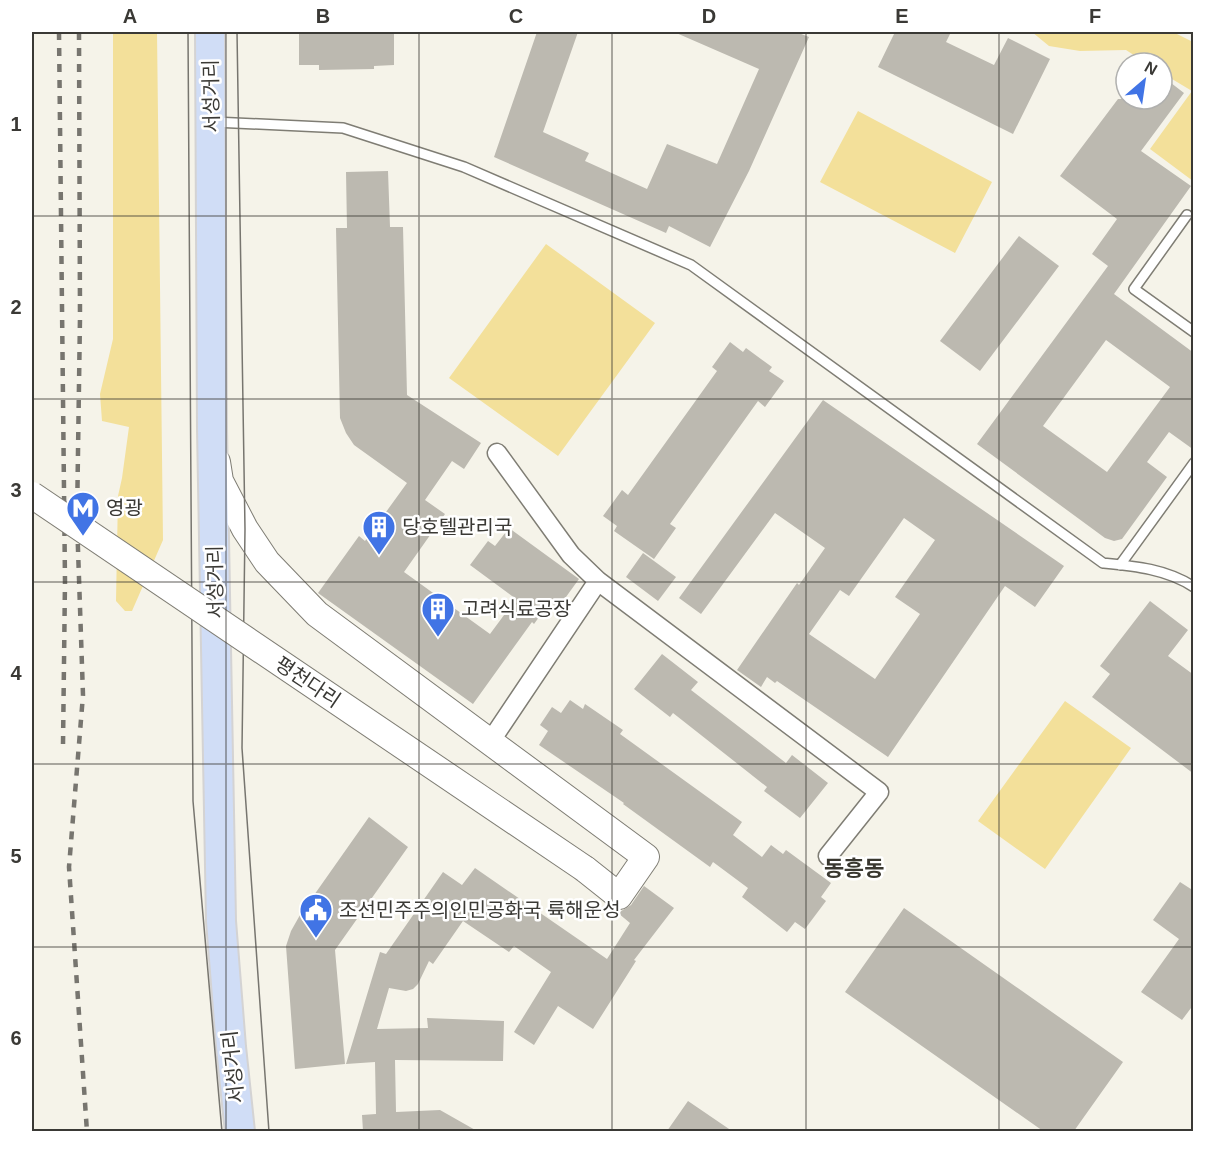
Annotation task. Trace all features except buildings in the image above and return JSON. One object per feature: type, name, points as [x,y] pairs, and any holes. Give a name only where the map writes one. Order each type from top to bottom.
[{"type":"main road","name":"서성거리","points":[[210,32],[212,429],[221,921],[240,1131]]},
{"type":"street","points":[[212,429],[220,481],[245,529],[267,562],[316,615],[490,742],[598,581]]},
{"type":"street","points":[[497,453],[571,555],[598,581],[879,792],[828,856]]},
{"type":"street","name":"평천다리","points":[[32,495],[585,869],[619,896],[646,857],[490,742]]},
{"type":"lane","points":[[211,122],[343,128],[464,167],[691,265],[1103,563],[1135,566],[1179,577],[1194,587]]},
{"type":"lane","points":[[1187,215],[1134,289],[1194,332]]},
{"type":"lane","points":[[1120,565],[1194,463]]},
{"type":"shaded area","points":[[113,32],[157,32],[163,540],[132,611],[125,611],[116,601],[118,496],[129,427],[102,421],[100,394],[113,339]]},
{"type":"shaded area","points":[[1032,32],[1173,32],[1193,42],[1193,181],[1150,149],[1192,91],[1174,80],[1174,51],[1080,51],[1049,46]]},
{"type":"shaded area","points":[[858,111],[992,182],[955,253],[820,182]]},
{"type":"shaded area","points":[[546,244],[655,323],[558,456],[449,378]]},
{"type":"shaded area","points":[[1065,701],[1131,748],[1045,869],[978,821]]},
{"type":"tram line","points":[[188,32],[193,801],[222,1132]]},
{"type":"tram line","points":[[237,32],[245,529],[242,748],[269,1132]]},
{"type":"railway","points":[[59,32],[65,581],[63,745]]},
{"type":"railway","points":[[79,32],[80,317],[77,520],[83,695],[69,867],[87,1132]]},
{"type":"place","name":"영광","points":[[83,537]]},
{"type":"place","name":"당호텔관리국","points":[[379,556]]},
{"type":"place","name":"고려식료공장","points":[[438,638]]},
{"type":"place","name":"조선민주주의인민공화국 륙해운성","points":[[316,939]]},
{"type":"district","name":"동흥동","points":[[854,868]]}]
